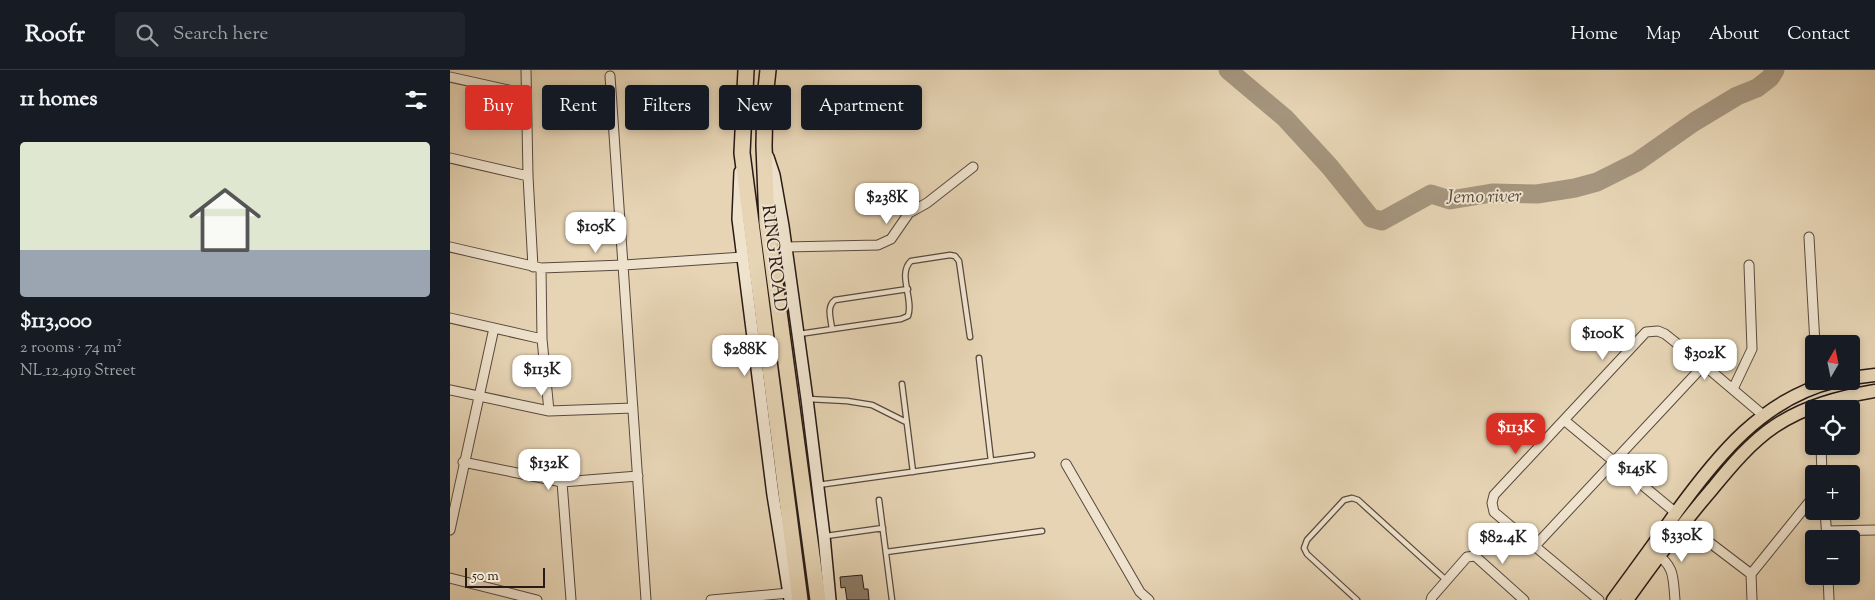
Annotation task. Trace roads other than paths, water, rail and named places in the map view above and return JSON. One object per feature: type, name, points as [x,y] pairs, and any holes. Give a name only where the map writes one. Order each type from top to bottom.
[{"type":"highway","name":"RING ROAD","points":[[746,70],[742,153],[793,598]]},
{"type":"highway","name":"RING ROAD","points":[[768,70],[765,98],[764,146],[767,223],[818,600]]},
{"type":"main road","points":[[1860,377],[1875,375]]},
{"type":"main road","points":[[1627,600],[1676,513],[1699,480],[1744,430],[1763,415],[1805,390]]},
{"type":"main road","points":[[1841,400],[1875,391]]},
{"type":"main road","points":[[1613,600],[1654,553],[1684,523],[1737,459],[1774,426],[1805,412]]},
{"type":"street","points":[[526,70],[526,85]]},
{"type":"street","points":[[610,76],[646,600]]},
{"type":"street","points":[[450,77],[486,85]]},
{"type":"street","points":[[527,130],[528,176],[549,411]]},
{"type":"street","points":[[764,146],[774,175],[786,247],[818,485],[830,600]]},
{"type":"street","points":[[711,600],[793,598],[773,495],[738,219],[742,153]]},
{"type":"street","points":[[450,158],[528,176]]},
{"type":"street","points":[[786,247],[878,245],[891,239],[909,213],[927,203],[973,167]]},
{"type":"street","points":[[1809,237],[1814,335]]},
{"type":"street","points":[[450,247],[537,267],[624,265],[743,256]]},
{"type":"street","points":[[1733,389],[1752,349],[1749,265]]},
{"type":"street","points":[[450,318],[542,339]]},
{"type":"street","points":[[450,530],[463,462],[494,328]]},
{"type":"street","points":[[1599,600],[1494,512],[1492,503],[1494,495],[1646,332],[1658,331],[1704,365],[1763,415]]},
{"type":"street","points":[[1535,546],[1704,365]]},
{"type":"street","points":[[450,390],[549,411],[633,408]]},
{"type":"street","points":[[1564,420],[1676,513]]},
{"type":"street","points":[[463,462],[562,482],[638,476]]},
{"type":"street","points":[[1066,464],[1140,592],[1149,600]]},
{"type":"street","points":[[562,482],[571,600]]},
{"type":"street","points":[[1752,600],[1752,574],[1805,507]]},
{"type":"street","points":[[1684,523],[1752,574]]},
{"type":"street","points":[[1860,532],[1875,530]]},
{"type":"street","points":[[1654,553],[1671,568],[1676,600]]},
{"type":"street","points":[[1431,600],[1432,596],[1467,556],[1475,556],[1524,600]]},
{"type":"street","points":[[450,578],[537,600]]},
{"type":"street","points":[[1828,585],[1829,600]]},
{"type":"lane","points":[[798,334],[901,319],[908,316],[911,308],[905,272],[907,265],[911,261],[955,256],[959,261],[970,337]]},
{"type":"lane","points":[[832,329],[830,310],[831,303],[835,300],[908,289]]},
{"type":"lane","points":[[980,358],[991,461]]},
{"type":"lane","points":[[902,384],[913,472]]},
{"type":"lane","points":[[807,399],[847,401],[872,405],[906,422]]},
{"type":"lane","points":[[818,485],[1032,455]]},
{"type":"lane","points":[[1357,600],[1307,554],[1304,548],[1307,540],[1344,500],[1352,498],[1358,500],[1446,580]]},
{"type":"lane","points":[[880,500],[892,600]]},
{"type":"lane","points":[[824,536],[883,528]]},
{"type":"lane","points":[[886,552],[1042,531]]},
{"type":"waterway","name":"Jemo river","points":[[1228,70],[1285,118],[1330,167],[1371,218],[1382,221],[1431,194],[1450,200],[1492,193],[1537,194],[1575,188],[1597,182],[1637,162],[1694,122],[1737,96],[1757,88],[1770,78],[1775,70]]}]
